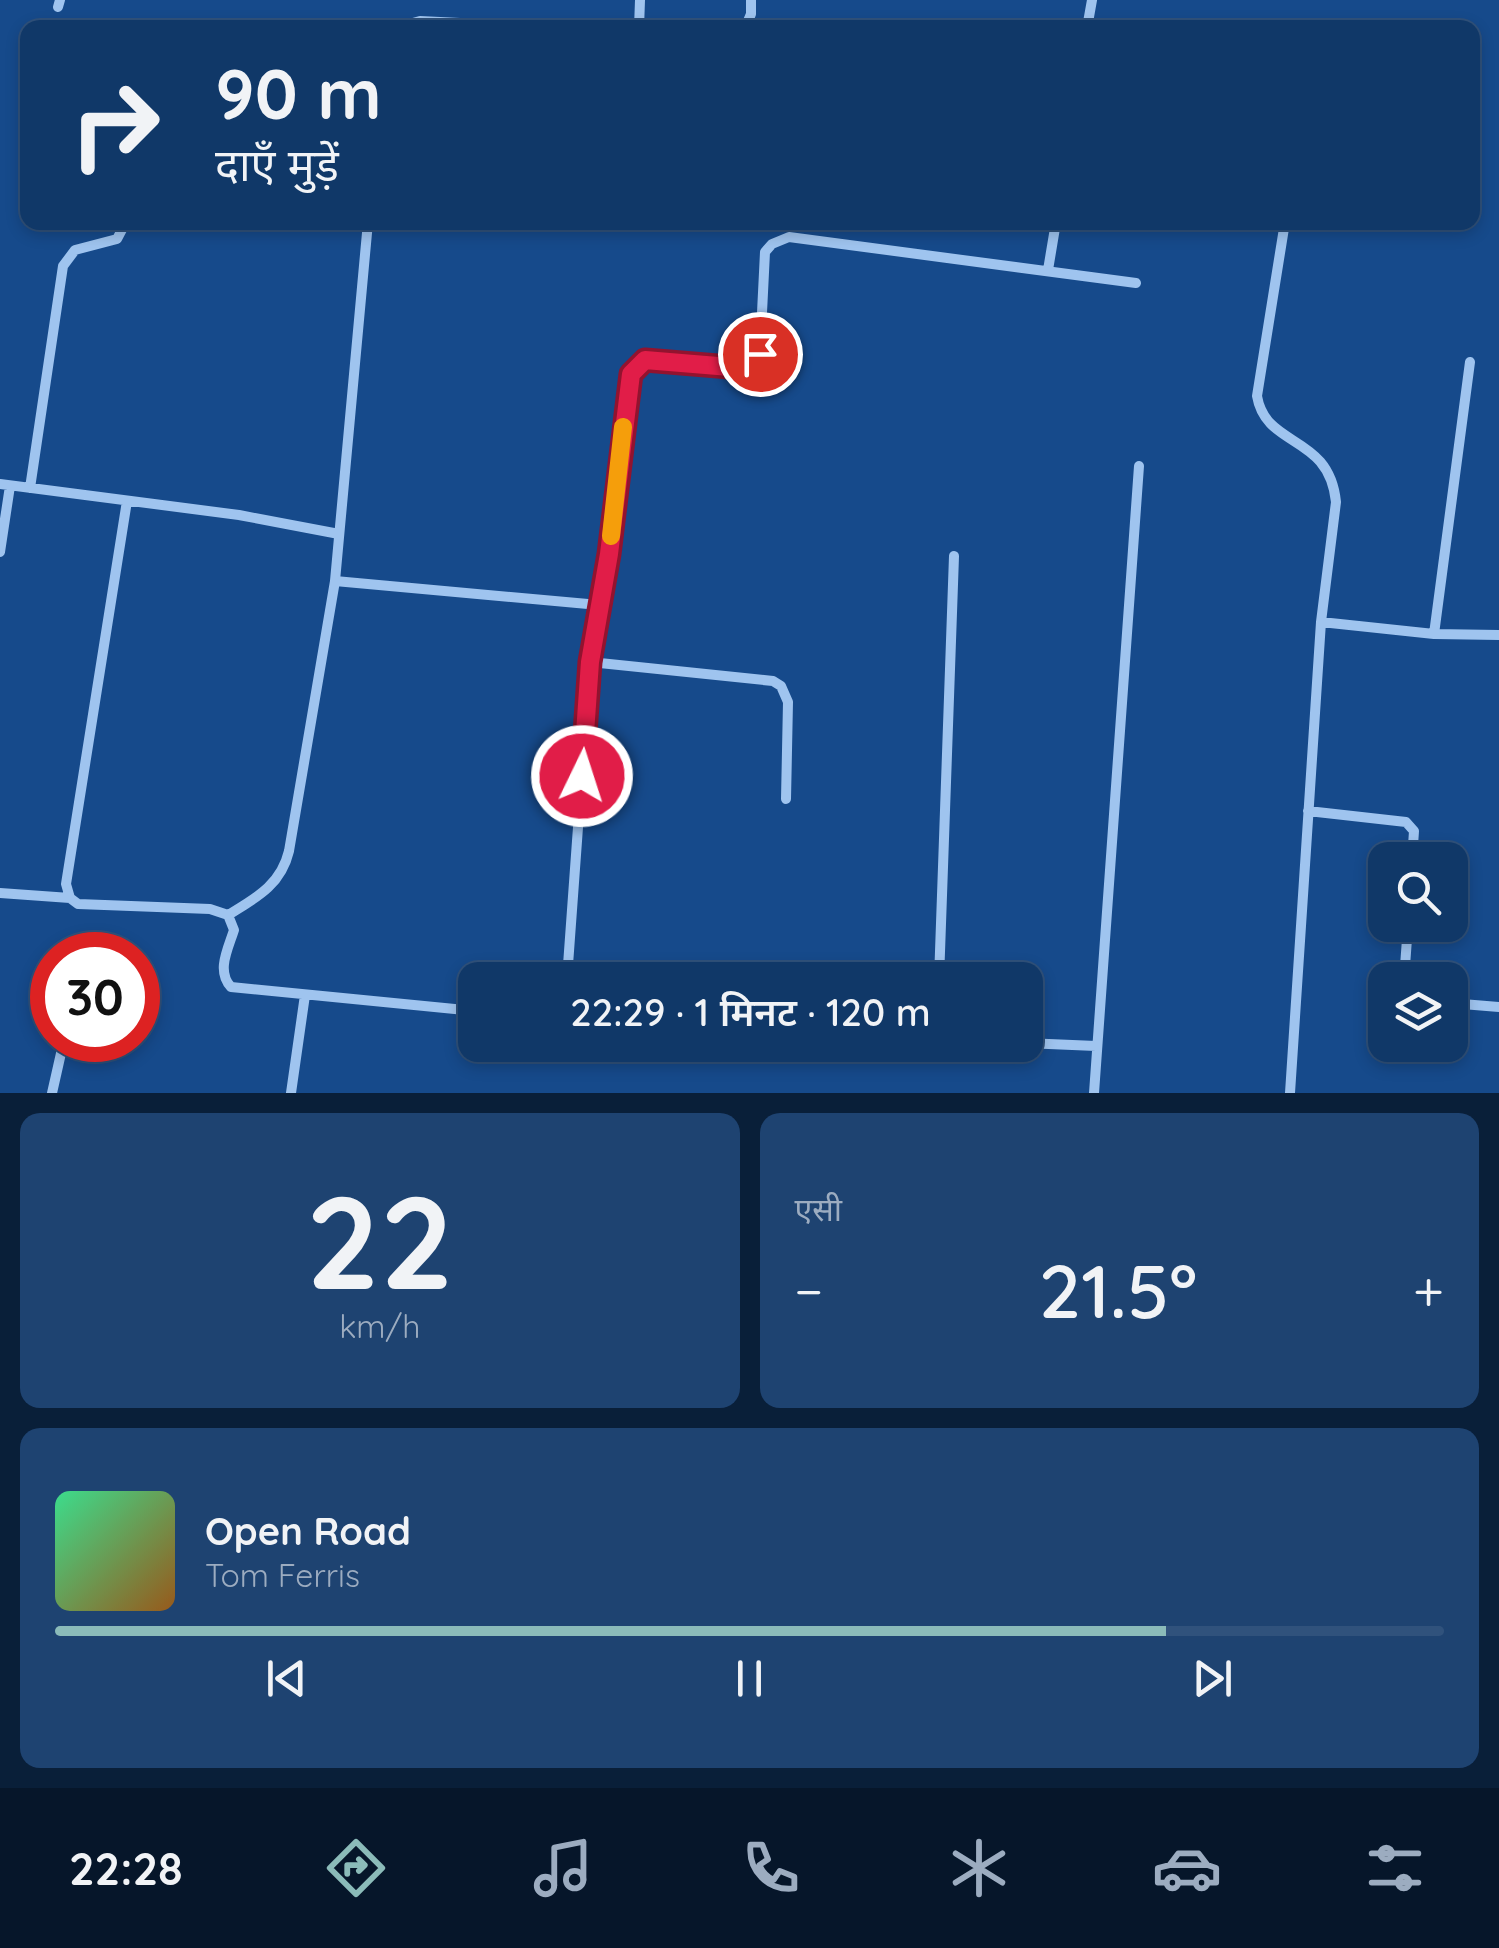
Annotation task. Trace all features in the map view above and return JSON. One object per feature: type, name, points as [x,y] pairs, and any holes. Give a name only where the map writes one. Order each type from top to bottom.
[{"type":"street","points":[[30,488],[64,266],[75,250],[118,239],[122,230]]},
{"type":"street","points":[[0,893],[70,898],[78,904],[210,909],[228,915],[260,896],[285,869],[335,581],[367,230]]},
{"type":"street","points":[[1048,270],[1055,230]]},
{"type":"street","points":[[1284,230],[1257,396],[1271,425],[1323,462],[1334,484],[1336,502],[1320,622],[1290,1093]]},
{"type":"street","points":[[568,962],[590,662],[609,554],[631,374],[637,366],[654,359],[742,368],[757,359],[766,252],[772,244],[790,237],[1136,283]]},
{"type":"street","points":[[1434,634],[1470,362]]},
{"type":"street","points":[[1094,1093],[1139,466]]},
{"type":"street","points":[[0,552],[5,485],[239,514],[339,534]]},
{"type":"street","points":[[70,898],[66,884],[127,501]]},
{"type":"street","points":[[939,962],[954,556]]},
{"type":"street","points":[[335,581],[599,605]]},
{"type":"street","points":[[1320,622],[1434,634],[1499,635]]},
{"type":"street","points":[[590,662],[773,681],[781,686],[788,702],[786,800]]},
{"type":"street","points":[[1308,811],[1406,822],[1414,832],[1413,842]]},
{"type":"street","points":[[228,915],[234,930],[222,969],[231,987],[458,1009]]},
{"type":"street","points":[[291,1093],[304,995]]},
{"type":"street","points":[[1468,1004],[1499,1007]]},
{"type":"street","points":[[1043,1044],[1096,1046]]},
{"type":"street","points":[[52,1093],[59,1062]]},
{"type":"slow traffic","points":[[611,536],[623,427]]},
{"type":"route","points":[[582,776],[590,662],[609,554],[631,374],[645,360],[742,368],[760,354]]}]
